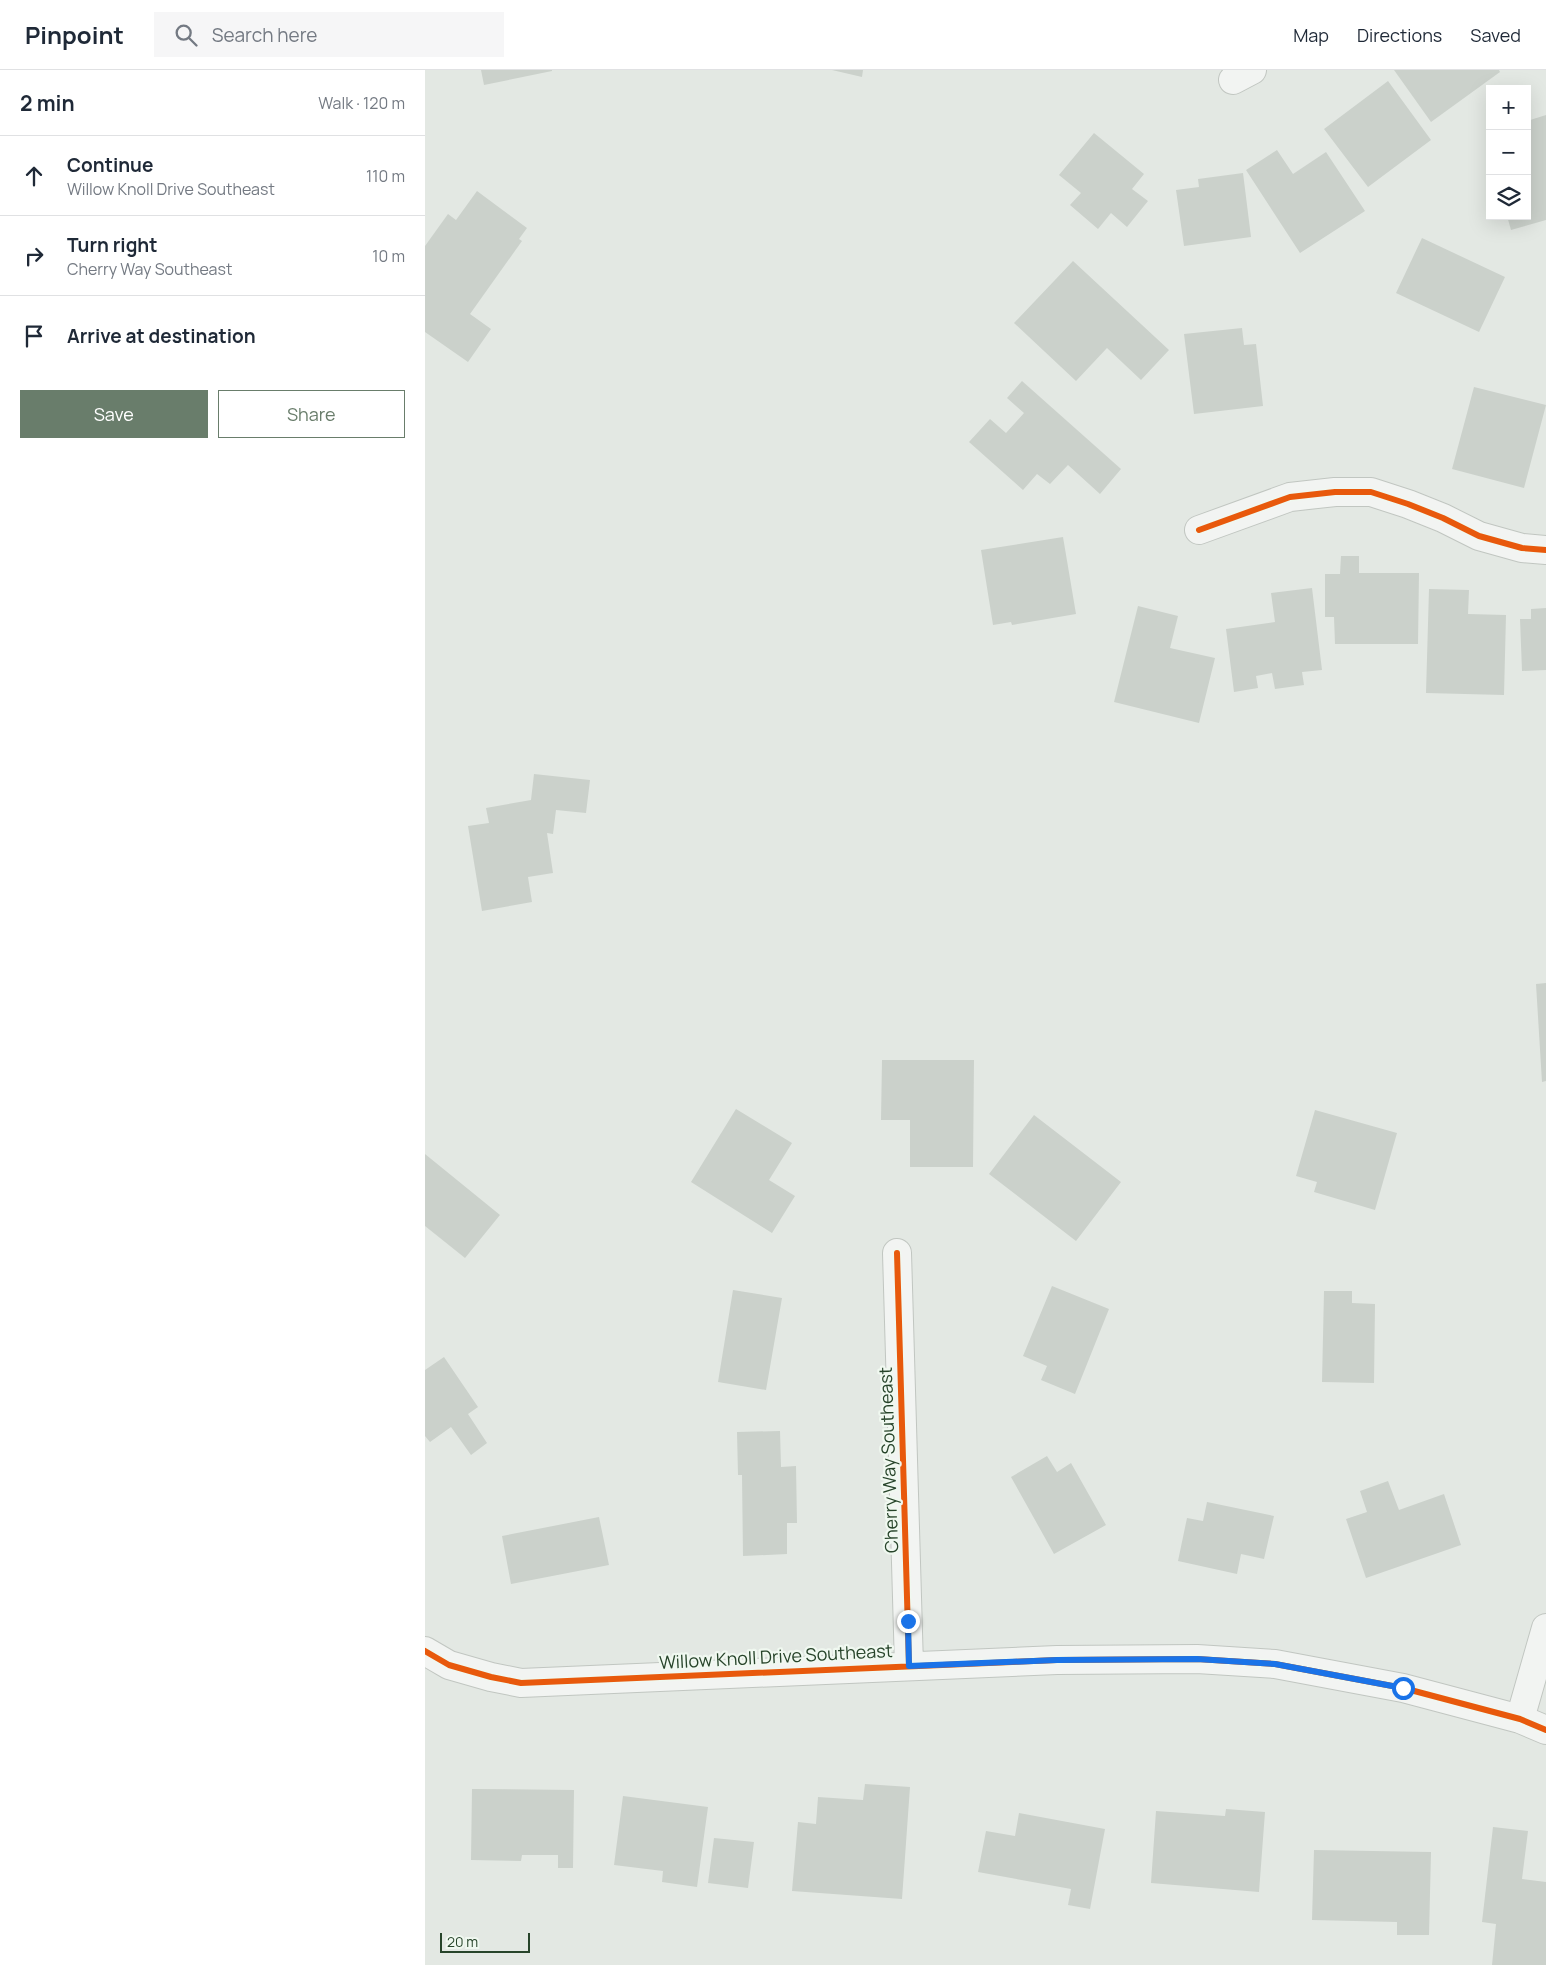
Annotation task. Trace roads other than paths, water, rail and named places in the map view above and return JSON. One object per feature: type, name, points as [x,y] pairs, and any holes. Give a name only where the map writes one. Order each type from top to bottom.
[{"type":"street","points":[[1199,530],[1290,497],[1335,492],[1371,492],[1443,518],[1479,536],[1522,548],[1546,550]]},
{"type":"street","name":"Cherry Way Southeast","points":[[897,1253],[909,1666]]},
{"type":"street","points":[[1520,1719],[1546,1628]]},
{"type":"street","name":"Willow Knoll Drive Southeast","points":[[425,1651],[449,1665],[521,1683],[1075,1659],[1197,1659],[1275,1664],[1403,1688],[1520,1719],[1546,1730]]}]
